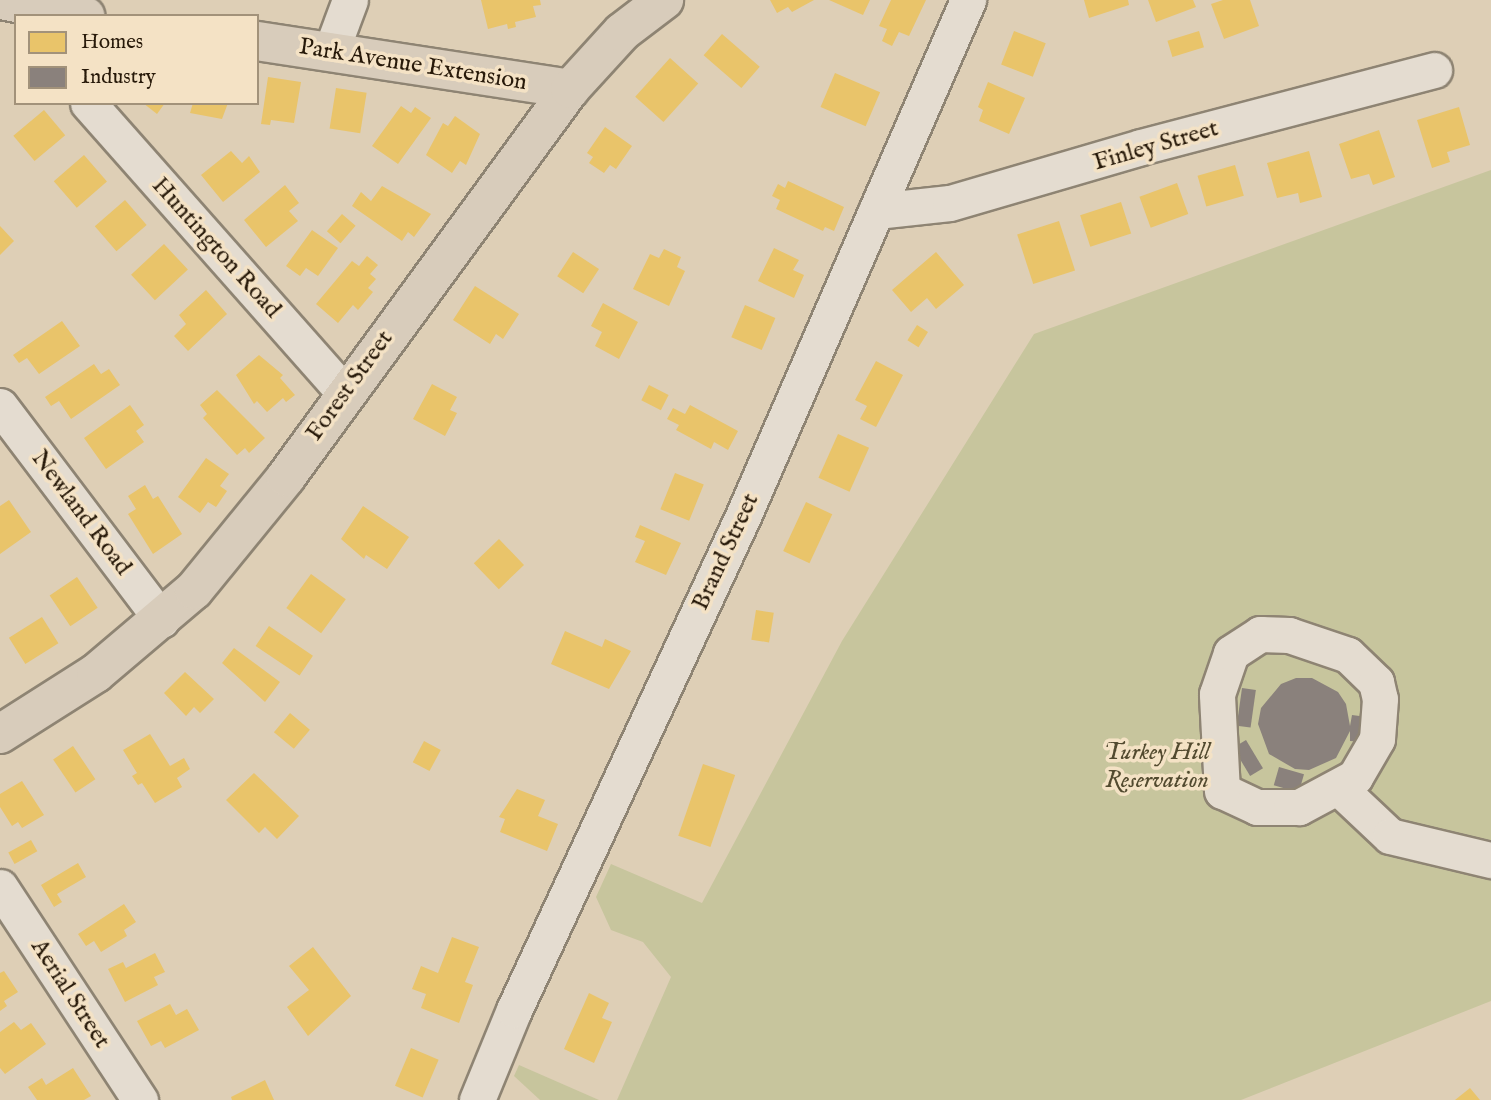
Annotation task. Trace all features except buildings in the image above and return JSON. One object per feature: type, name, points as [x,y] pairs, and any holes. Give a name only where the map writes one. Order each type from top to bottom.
[{"type":"main road","points":[[1,0],[74,14]]},
{"type":"main road","name":"Forest Street","points":[[0,734],[96,673],[162,620],[225,555],[569,89],[622,32],[664,0]]},
{"type":"main road","name":"Park Avenue Extension","points":[[259,41],[569,89]]},
{"type":"street","points":[[331,51],[350,0]]},
{"type":"street","name":"Brand Street","points":[[477,1100],[968,0]]},
{"type":"street","name":"Finley Street","points":[[876,211],[950,203],[1141,147],[1434,70]]},
{"type":"street","name":"Huntington Road","points":[[90,105],[344,392]]},
{"type":"street","name":"Newland Road","points":[[0,406],[162,620]]},
{"type":"street","points":[[1260,634],[1289,635],[1348,655],[1376,682],[1382,717],[1377,739],[1355,777],[1339,788],[1299,807],[1279,810],[1238,802],[1222,791],[1217,694],[1230,653],[1260,634]]},
{"type":"street","points":[[1339,788],[1390,836],[1491,860]]},
{"type":"street","name":"Aerial Street","points":[[0,887],[140,1100]]},
{"type":"green space","name":"Turkey Hill Reservation","points":[[1491,170],[1491,1001],[1241,1100],[617,1100],[671,977],[643,942],[611,930],[596,897],[611,864],[702,903],[842,641],[1034,334]]},
{"type":"green space","points":[[519,1065],[599,1100],[540,1100],[514,1076]]}]
